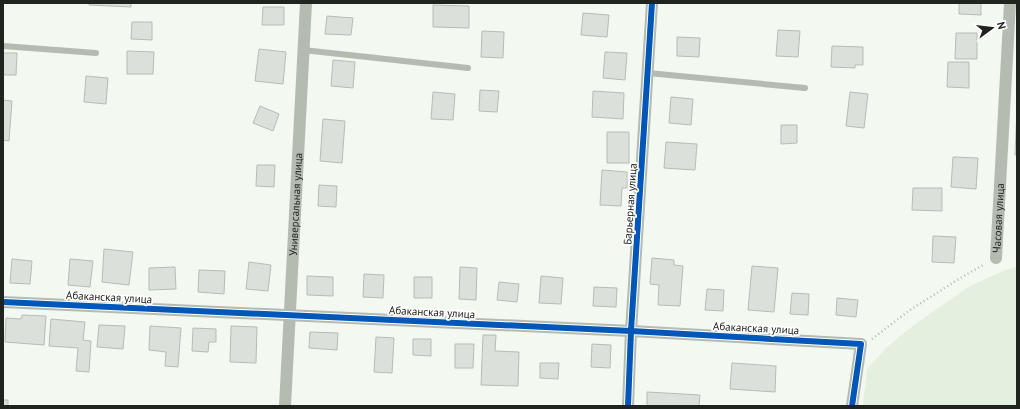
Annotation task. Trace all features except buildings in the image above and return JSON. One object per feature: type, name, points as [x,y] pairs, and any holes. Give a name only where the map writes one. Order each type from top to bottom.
[{"type":"street","name":"Универсальная улица","points":[[285,406],[291,315],[306,3]]},
{"type":"street","name":"Барьерная улица","points":[[628,406],[652,3]]},
{"type":"street","name":"Часовая улица","points":[[996,258],[1010,3]]},
{"type":"street","name":"Абаканская улица","points":[[3,302],[632,331],[861,344]]},
{"type":"street","points":[[852,406],[861,344]]},
{"type":"lane","points":[[3,46],[96,53]]},
{"type":"lane","points":[[303,50],[468,68]]},
{"type":"lane","points":[[648,73],[805,88]]},
{"type":"shaded area","points":[[1017,267],[1017,406],[863,406],[867,369],[886,348],[914,325],[970,286],[1005,270]]},
{"type":"cycle path","points":[[628,406],[631,331],[652,3]]},
{"type":"cycle path","points":[[3,302],[631,331],[861,344],[852,406]]}]
